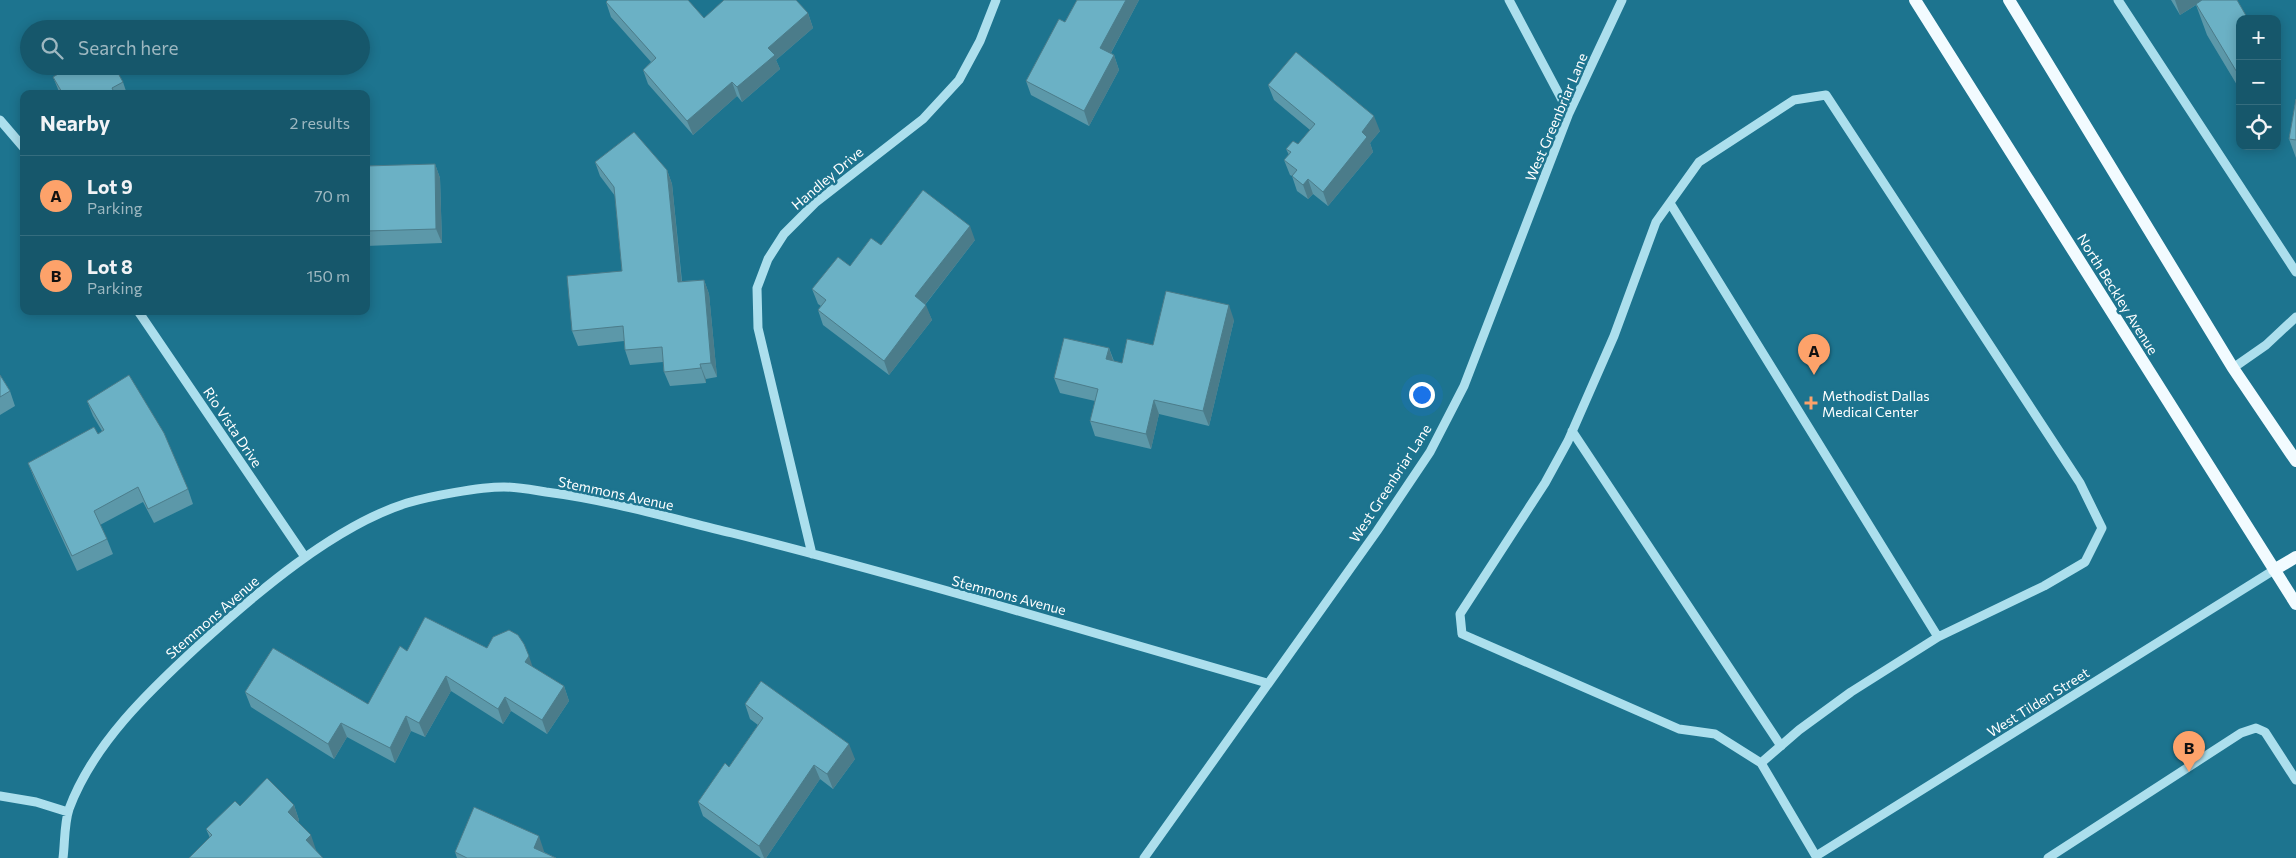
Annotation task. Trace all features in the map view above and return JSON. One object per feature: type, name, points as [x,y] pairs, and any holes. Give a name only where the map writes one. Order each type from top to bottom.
[{"type":"main road","name":"North Beckley Avenue","points":[[1915,0],[2296,604]]},
{"type":"main road","points":[[2009,0],[2233,368],[2296,461]]},
{"type":"main road","points":[[2274,570],[2296,557]]},
{"type":"street","name":"Handley Drive","points":[[812,554],[758,328],[757,288],[768,259],[784,234],[815,203],[923,119],[959,80],[980,41],[996,0]]},
{"type":"street","points":[[1509,0],[1569,114]]},
{"type":"street","name":"West Greenbriar Lane","points":[[1144,858],[1377,531],[1434,444],[1464,386],[1569,114],[1622,0]]},
{"type":"street","points":[[2118,0],[2296,272]]},
{"type":"street","points":[[1762,763],[1799,730],[1851,692],[1938,637],[2044,586],[2085,562],[2102,528],[2080,483],[1826,95],[1794,100],[1699,162],[1656,222],[1614,336],[1572,430],[1545,483],[1460,614],[1462,634],[1679,730],[1716,734],[1762,763],[1817,857]]},
{"type":"street","points":[[0,120],[20,143]]},
{"type":"street","points":[[1670,203],[1938,637]]},
{"type":"street","name":"Rio Vista Drive","points":[[141,315],[305,558]]},
{"type":"street","points":[[2233,368],[2266,345],[2296,317]]},
{"type":"street","points":[[1572,430],[1781,746]]},
{"type":"street","name":"Stemmons Avenue","points":[[63,858],[68,812],[88,770],[109,740],[168,674],[230,617],[305,558],[361,523],[406,503],[505,487],[565,495],[629,507],[812,554],[1267,683]]},
{"type":"street","name":"West Tilden Street","points":[[1817,857],[2274,570]]},
{"type":"street","points":[[2048,858],[2241,733],[2256,728],[2265,732],[2296,780]]},
{"type":"street","points":[[0,796],[36,802],[68,812]]},
{"type":"building","points":[[608,0],[688,0],[704,18],[724,0],[796,0],[808,13],[768,48],[775,55],[737,87],[732,82],[687,121],[643,70],[656,58],[606,2]]},
{"type":"building","points":[[1077,0],[1126,0],[1100,48],[1114,55],[1084,111],[1026,81],[1059,19],[1065,22]]},
{"type":"building","points":[[2202,0],[2237,0],[2246,15],[2236,15],[2236,71],[2196,4]]},
{"type":"building","points":[[1296,52],[1374,116],[1362,132],[1367,137],[1323,192],[1308,179],[1303,185],[1292,176],[1297,170],[1284,160],[1291,152],[1286,149],[1293,141],[1298,144],[1315,124],[1268,85]]},
{"type":"building","points":[[56,75],[119,75],[123,82],[112,88],[113,90],[61,90],[53,77]]},
{"type":"building","points":[[2296,99],[2296,140],[2289,139]]},
{"type":"building","points":[[634,132],[667,170],[678,282],[704,280],[711,363],[700,364],[701,368],[664,372],[662,347],[625,350],[623,326],[572,331],[567,276],[622,271],[614,187],[595,162]]},
{"type":"building","points":[[435,164],[436,229],[370,231],[370,166]]},
{"type":"building","points":[[923,190],[970,226],[915,296],[926,305],[884,361],[818,310],[826,300],[812,289],[838,257],[850,266],[871,238],[881,245]]},
{"type":"building","points":[[1166,291],[1229,305],[1203,411],[1154,400],[1146,434],[1090,421],[1098,389],[1054,378],[1064,338],[1109,348],[1106,359],[1122,363],[1127,339],[1153,345]]},
{"type":"building","points":[[0,375],[10,391],[0,397]]},
{"type":"building","points":[[129,375],[164,433],[188,489],[148,509],[138,487],[94,511],[107,539],[72,556],[28,463],[94,427],[98,434],[104,430],[87,401]]},
{"type":"building","points":[[425,617],[487,648],[493,637],[509,630],[518,635],[529,656],[525,662],[564,686],[542,720],[505,697],[498,709],[446,676],[419,723],[406,716],[390,748],[341,723],[328,744],[245,692],[273,648],[368,704],[400,646],[407,651]]},
{"type":"building","points":[[761,681],[849,744],[827,774],[814,765],[759,846],[698,802],[725,763],[729,767],[763,718],[745,704]]},
{"type":"building","points":[[267,778],[294,805],[288,812],[311,835],[306,840],[323,858],[189,858],[212,835],[206,829],[235,801],[240,806]]},
{"type":"building","points":[[474,807],[539,836],[534,848],[556,858],[467,858],[455,852]]},
{"type":"place","name":"Lot 9","points":[[1814,375]]},
{"type":"place","name":"Methodist Dallas Medical Center","points":[[1811,403]]},
{"type":"place","name":"Lot 8","points":[[2189,772]]}]
